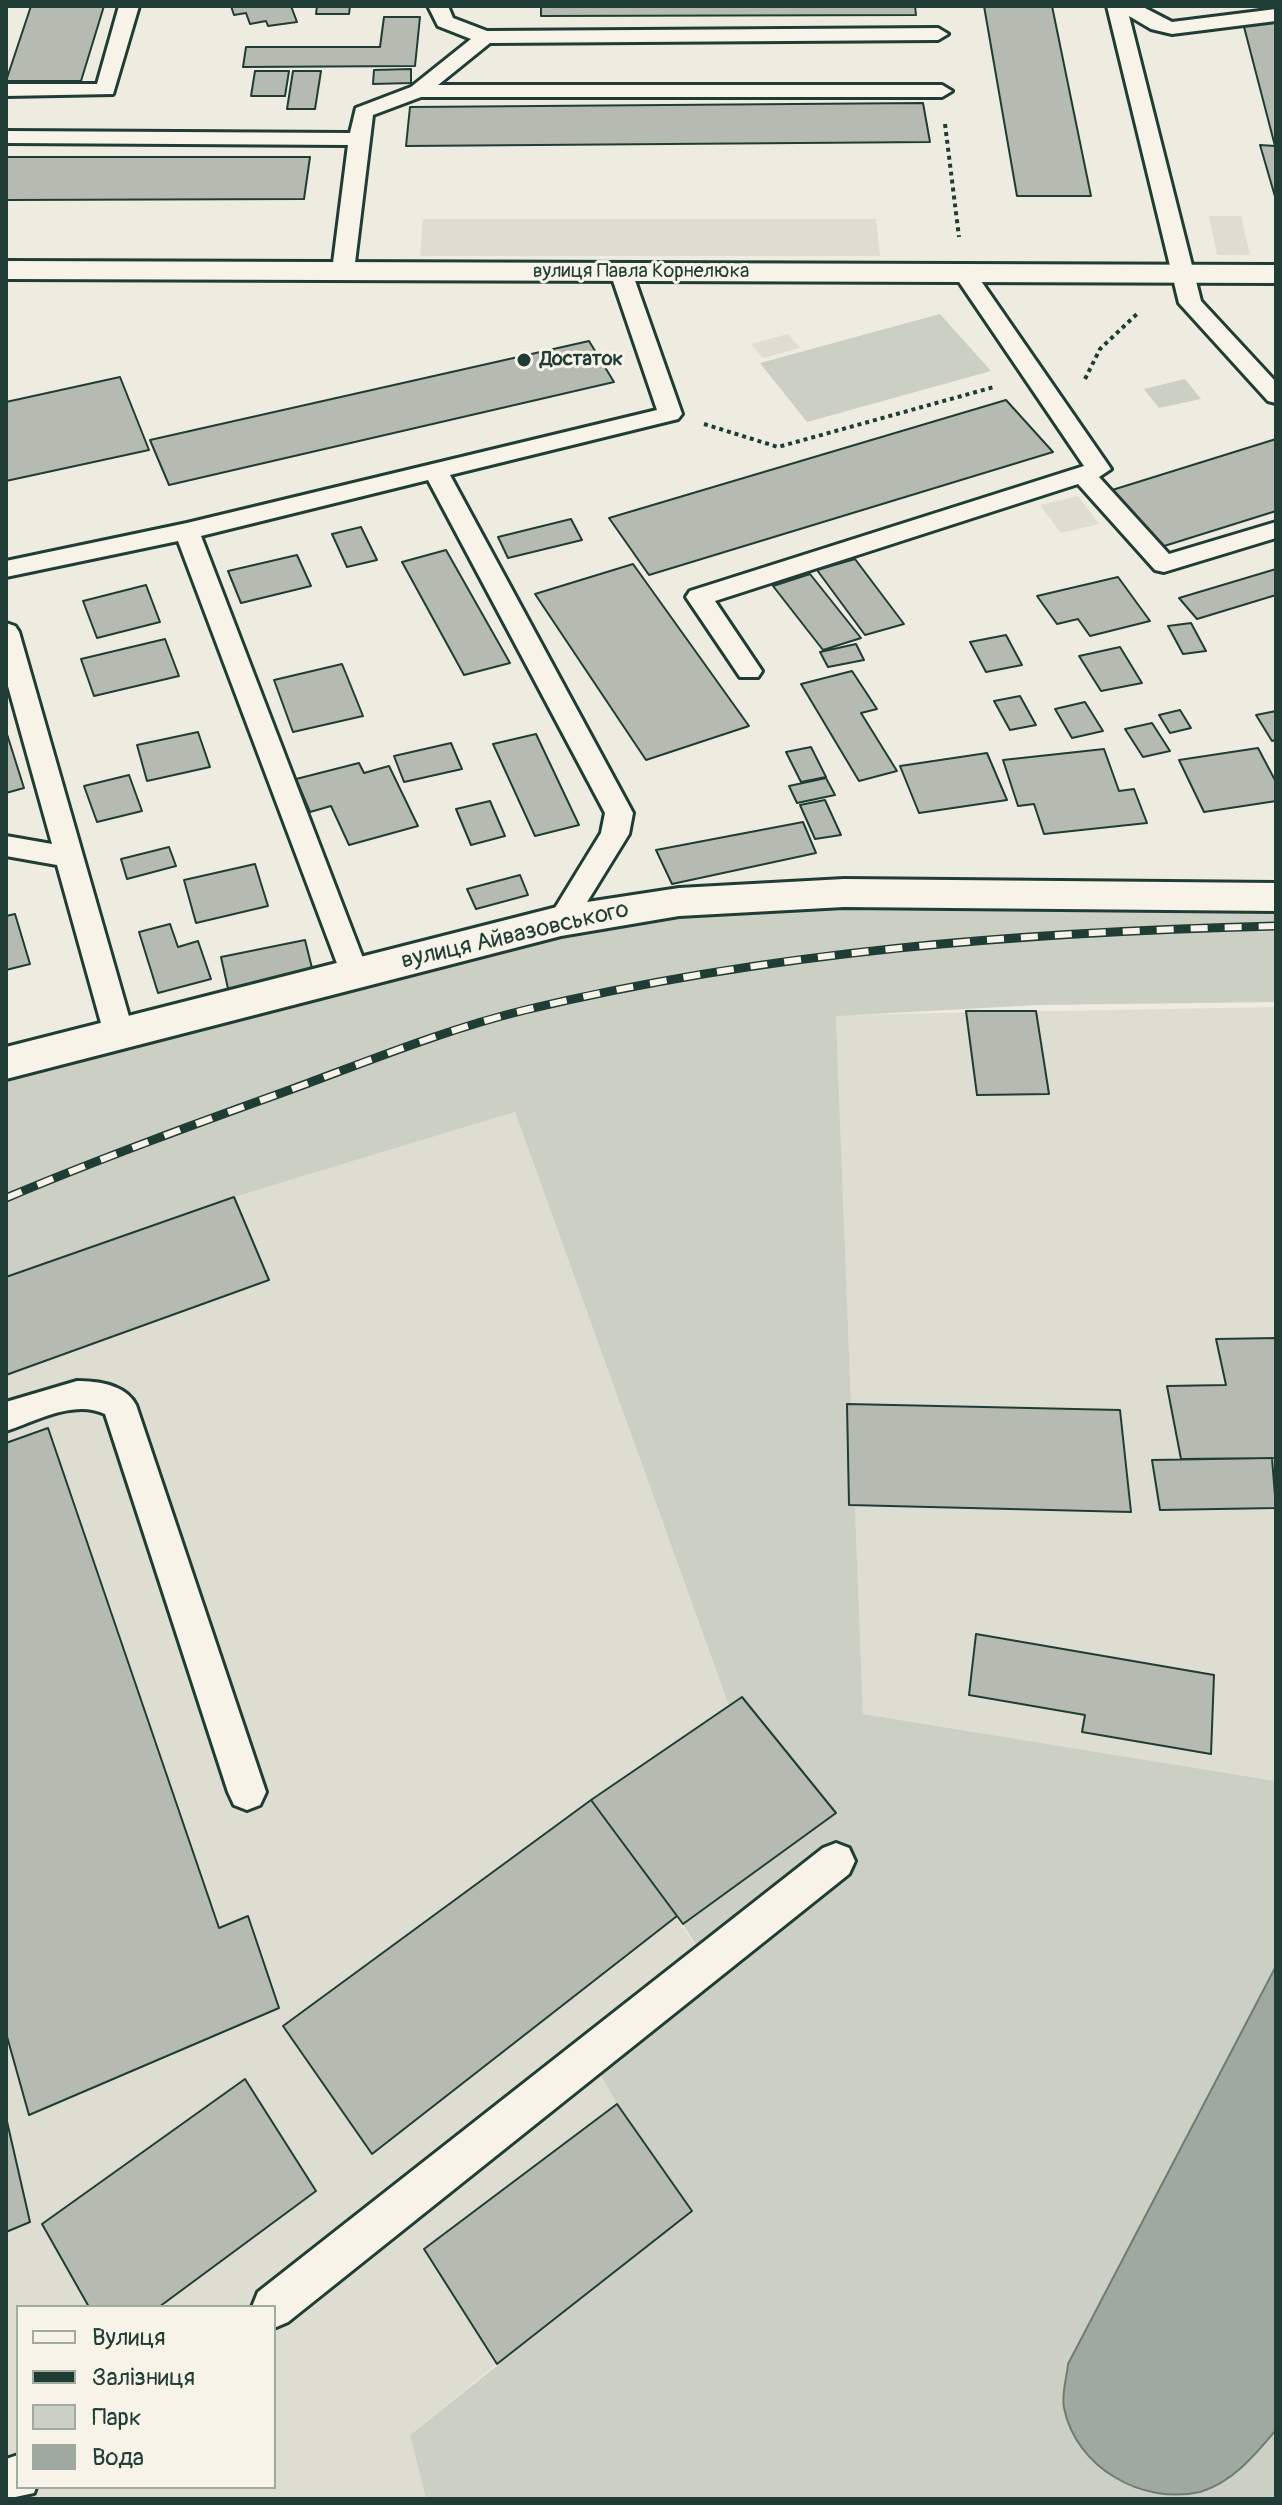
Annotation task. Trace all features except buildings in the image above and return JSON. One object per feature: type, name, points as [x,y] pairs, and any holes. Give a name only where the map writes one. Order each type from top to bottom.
[{"type":"street","name":"вулиця Павла Корнелюка","points":[[6,270],[1276,274]]},
{"type":"street","name":"вулиця Айвазовського","points":[[6,1063],[561,921],[679,902],[767,895],[1276,897]]},
{"type":"lane","points":[[6,90],[106,90],[129,6]]},
{"type":"lane","points":[[438,6],[445,22],[485,37],[938,34]]},
{"type":"lane","points":[[1117,6],[1180,273],[1190,303],[1276,396]]},
{"type":"lane","points":[[1127,6],[1158,25],[1172,28],[1276,15]]},
{"type":"lane","points":[[343,271],[363,112],[418,91],[485,37]]},
{"type":"lane","points":[[418,91],[942,91]]},
{"type":"lane","points":[[6,137],[360,139]]},
{"type":"lane","points":[[6,569],[187,531],[670,414],[621,272]]},
{"type":"lane","points":[[749,671],[699,597],[1099,469],[964,273]]},
{"type":"lane","points":[[436,472],[619,813],[615,834],[561,921]]},
{"type":"lane","points":[[1083,474],[1164,564],[1276,530]]},
{"type":"lane","points":[[187,531],[354,974]]},
{"type":"lane","points":[[6,632],[119,1034]]},
{"type":"lane","points":[[6,846],[70,857]]},
{"type":"lane","points":[[6,1417],[77,1393],[102,1394],[119,1405],[247,1792]]},
{"type":"lane","points":[[276,2305],[836,1861]]},
{"type":"path","points":[[942,91],[964,273]]},
{"type":"path","points":[[1064,419],[1100,349],[1180,273]]},
{"type":"path","points":[[670,414],[778,447],[1034,376]]},
{"type":"shaded area","points":[[1209,216],[1241,216],[1250,255],[1217,255]]},
{"type":"shaded area","points":[[423,219],[876,219],[880,256],[420,256]]},
{"type":"shaded area","points":[[788,334],[800,348],[763,358],[751,344]]},
{"type":"shaded area","points":[[1078,496],[1099,524],[1061,533],[1040,505]]},
{"type":"shaded area","points":[[1276,1007],[1276,1781],[863,1714],[836,1015]]},
{"type":"shaded area","points":[[515,1112],[729,1706],[591,1800],[708,1962],[590,2055],[617,2104],[425,2249],[497,2364],[410,2435],[426,2499],[6,2499],[6,1278],[234,1197]]},
{"type":"green space","points":[[940,314],[991,371],[807,422],[760,363]]},
{"type":"green space","points":[[1185,379],[1201,399],[1159,408],[1144,389]]},
{"type":"green space","points":[[1276,897],[1276,1002],[1039,1005],[836,1016],[863,1714],[1276,1781],[1276,2499],[426,2499],[410,2435],[691,2211],[617,2104],[590,2056],[708,1962],[677,1916],[836,1813],[743,1697],[729,1706],[515,1112],[234,1197],[6,1277],[6,1063],[679,902]]},
{"type":"water","points":[[1276,1966],[1276,2430],[1242,2467],[1223,2482],[1200,2492],[1178,2495],[1156,2493],[1114,2477],[1082,2448],[1071,2429],[1063,2403],[1068,2364]]},
{"type":"railway","points":[[6,1198],[150,1141],[438,1036],[525,1010],[618,990],[804,959],[898,948],[1087,933],[1276,926]]},
{"type":"place","name":"Достаток","points":[[524,360]]}]
